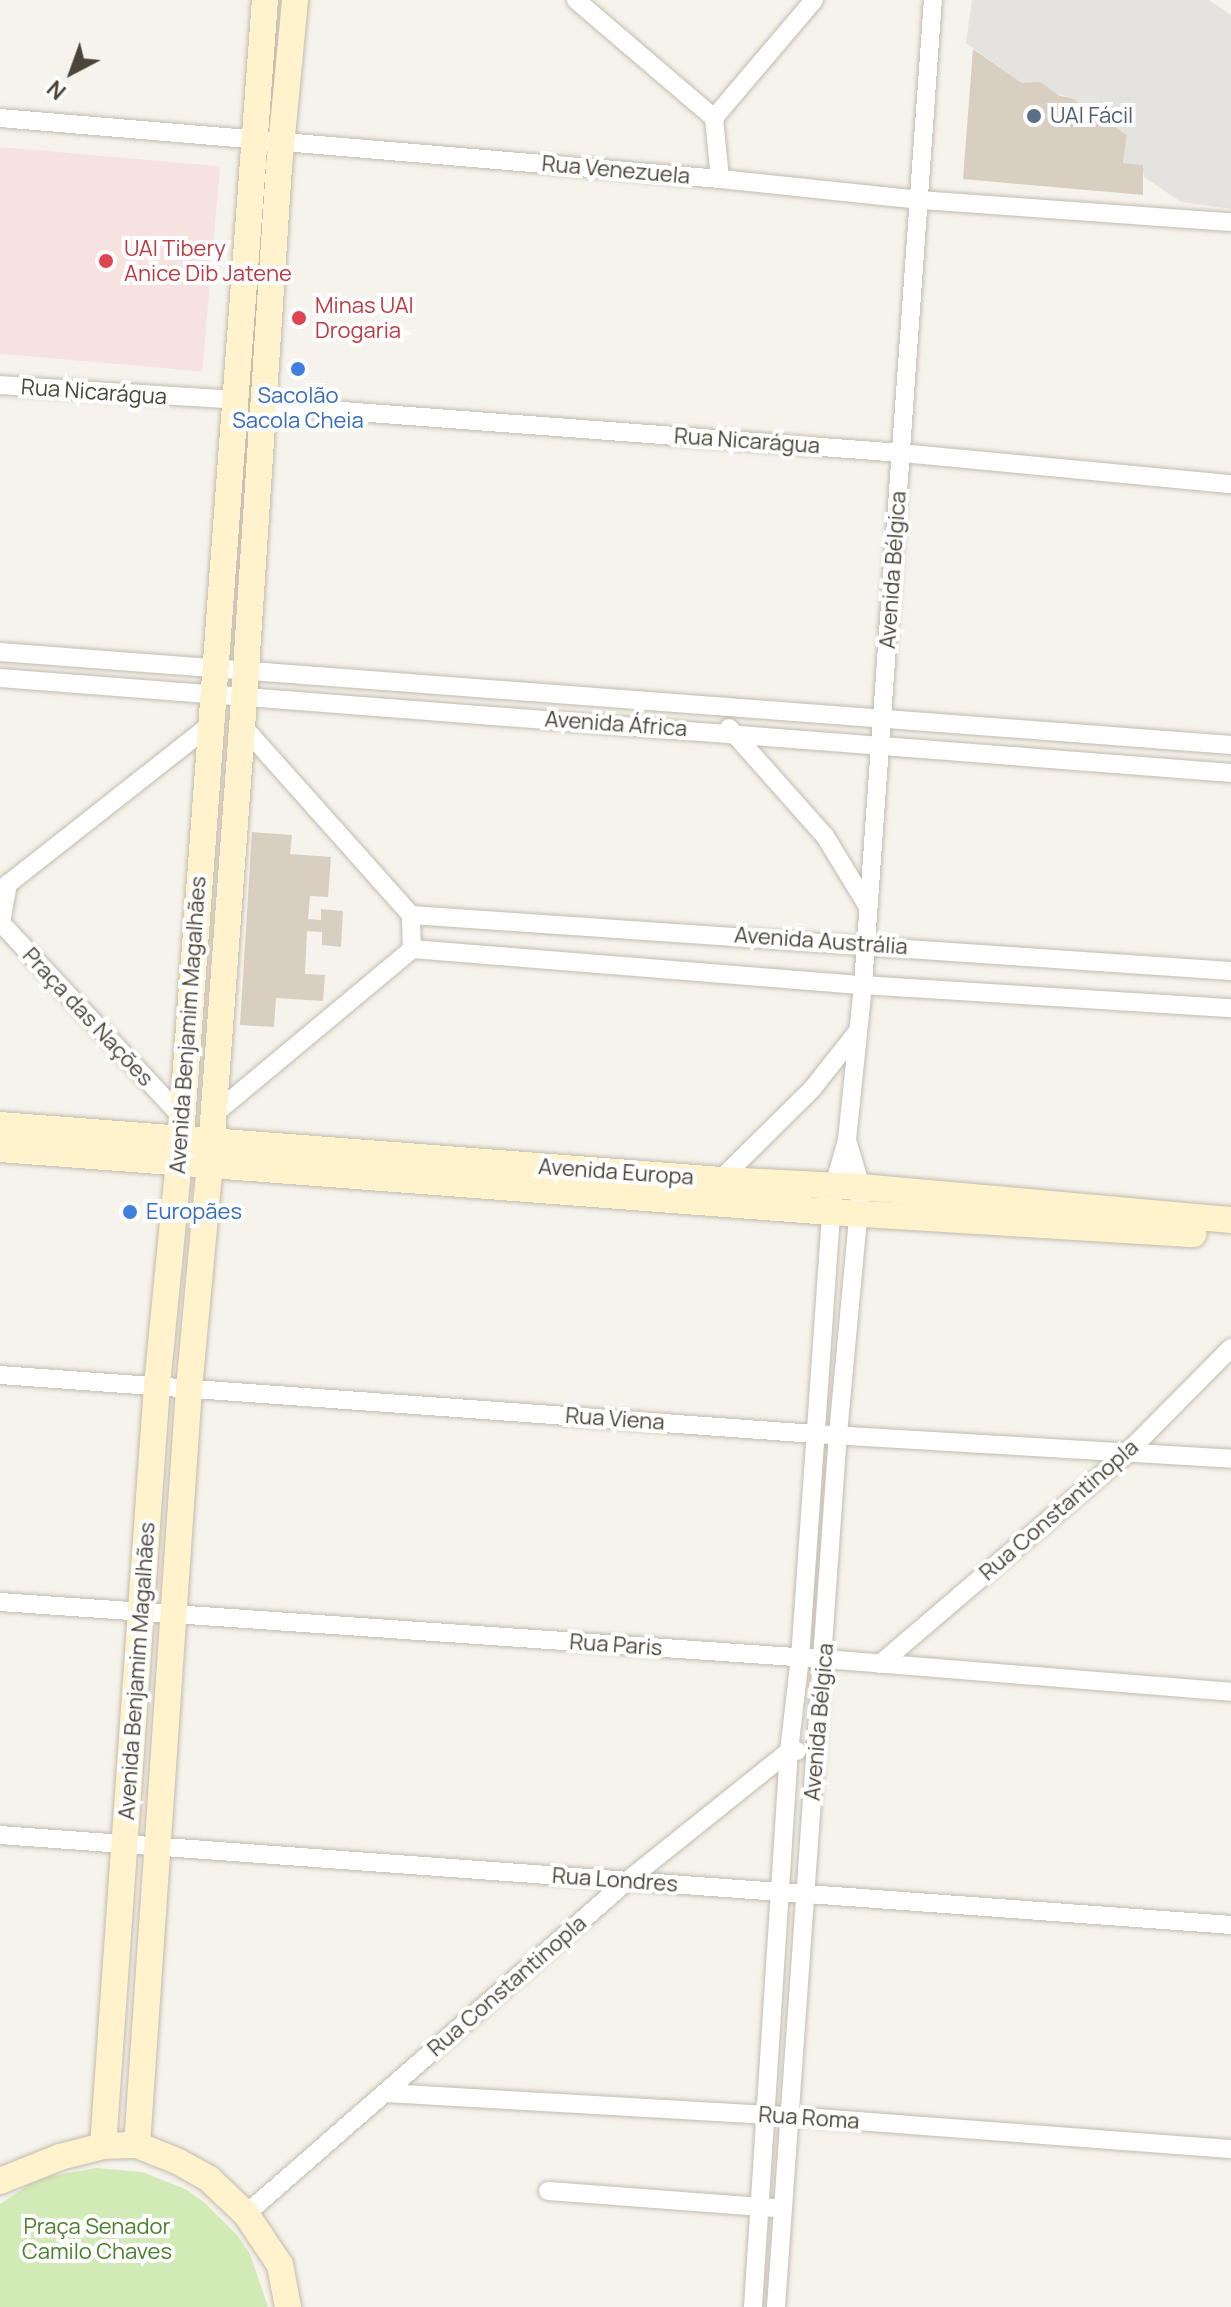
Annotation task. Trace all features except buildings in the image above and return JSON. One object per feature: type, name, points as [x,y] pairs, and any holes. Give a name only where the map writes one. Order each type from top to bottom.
[{"type":"main road","name":"Avenida Benjamim Magalhães","points":[[103,2146],[157,1385],[180,1139],[265,0]]},
{"type":"main road","name":"Avenida Benjamim Magalhães","points":[[137,2145],[189,1389],[223,984],[282,140],[295,0]]},
{"type":"main road","points":[[191,979],[223,984]]},
{"type":"main road","name":"Avenida Europa","points":[[0,1125],[180,1139]]},
{"type":"main road","name":"Avenida Europa","points":[[211,1139],[693,1200],[859,1214],[1231,1236]]},
{"type":"main road","name":"Avenida Europa","points":[[0,1149],[211,1139],[721,1180],[861,1187],[1231,1220]]},
{"type":"main road","points":[[0,2181],[60,2157],[103,2146],[137,2145],[209,2179],[246,2214],[280,2265],[288,2307]]},
{"type":"street","points":[[576,0],[714,118],[720,179]]},
{"type":"street","points":[[714,118],[814,0]]},
{"type":"street","name":"Avenida Bélgica","points":[[753,2307],[783,1892],[789,1751],[800,1658],[831,1212],[834,1186],[847,1140],[863,985],[933,0]]},
{"type":"street","name":"Rua Venezuela","points":[[0,118],[282,140],[921,200],[1231,222]]},
{"type":"street","name":"Rua Nicarágua","points":[[0,385],[236,400]]},
{"type":"street","name":"Rua Nicarágua","points":[[263,405],[901,453],[1231,484]]},
{"type":"street","name":"Avenida África","points":[[0,652],[1231,745]]},
{"type":"street","name":"Avenida África","points":[[0,678],[733,732],[1231,773]]},
{"type":"street","points":[[554,719],[556,693]]},
{"type":"street","points":[[706,705],[825,836],[867,905]]},
{"type":"street","name":"Praça das Nações","points":[[180,1139],[1,923],[4,884],[210,725]]},
{"type":"street","points":[[211,1139],[412,949],[411,915],[242,725]]},
{"type":"street","name":"Avenida Austrália","points":[[411,915],[866,943],[1231,971]]},
{"type":"street","name":"Avenida Austrália","points":[[412,949],[863,985],[1231,1008]]},
{"type":"street","points":[[693,1200],[721,1180],[812,1089],[858,1031]]},
{"type":"street","name":"Avenida Bélgica","points":[[776,2307],[838,1434],[861,1187],[847,1140]]},
{"type":"street","name":"Rua Constantinopla","points":[[880,1664],[1127,1453],[1231,1348]]},
{"type":"street","name":"Rua Viena","points":[[0,1375],[815,1434],[1231,1459]]},
{"type":"street","name":"Rua Paris","points":[[0,1602],[824,1659],[1231,1692]]},
{"type":"street","points":[[789,1751],[816,1751]]},
{"type":"street","name":"Rua Constantinopla","points":[[246,2214],[627,1881],[789,1751]]},
{"type":"street","name":"Rua Londres","points":[[0,1835],[157,1849],[1231,1925]]},
{"type":"street","name":"Rua Roma","points":[[386,2093],[790,2116],[1231,2149]]},
{"type":"street","points":[[548,2191],[783,2209]]},
{"type":"shaded area","points":[[972,0],[1209,0],[1231,15],[1231,209],[1181,202],[1144,177],[1142,165],[1123,163],[1127,135],[1072,98],[1022,83],[966,43]]},
{"type":"shaded area","name":"UAI Tibery Anice Dib Jatene","points":[[0,147],[220,166],[202,371],[0,354]]},
{"type":"green space","name":"Praça Senador Camilo Chaves","points":[[96,2168],[142,2172],[185,2189],[204,2202],[237,2235],[250,2254],[268,2307],[0,2307],[0,2204],[30,2184],[51,2176]]},
{"type":"place","name":"UAI Fácil","points":[[1034,116]]},
{"type":"place","name":"UAI Tibery Anice Dib Jatene","points":[[106,261]]},
{"type":"place","name":"Minas UAI Drogaria","points":[[299,318]]},
{"type":"place","name":"Sacolão Sacola Cheia","points":[[298,369]]},
{"type":"place","name":"Europães","points":[[130,1212]]}]
